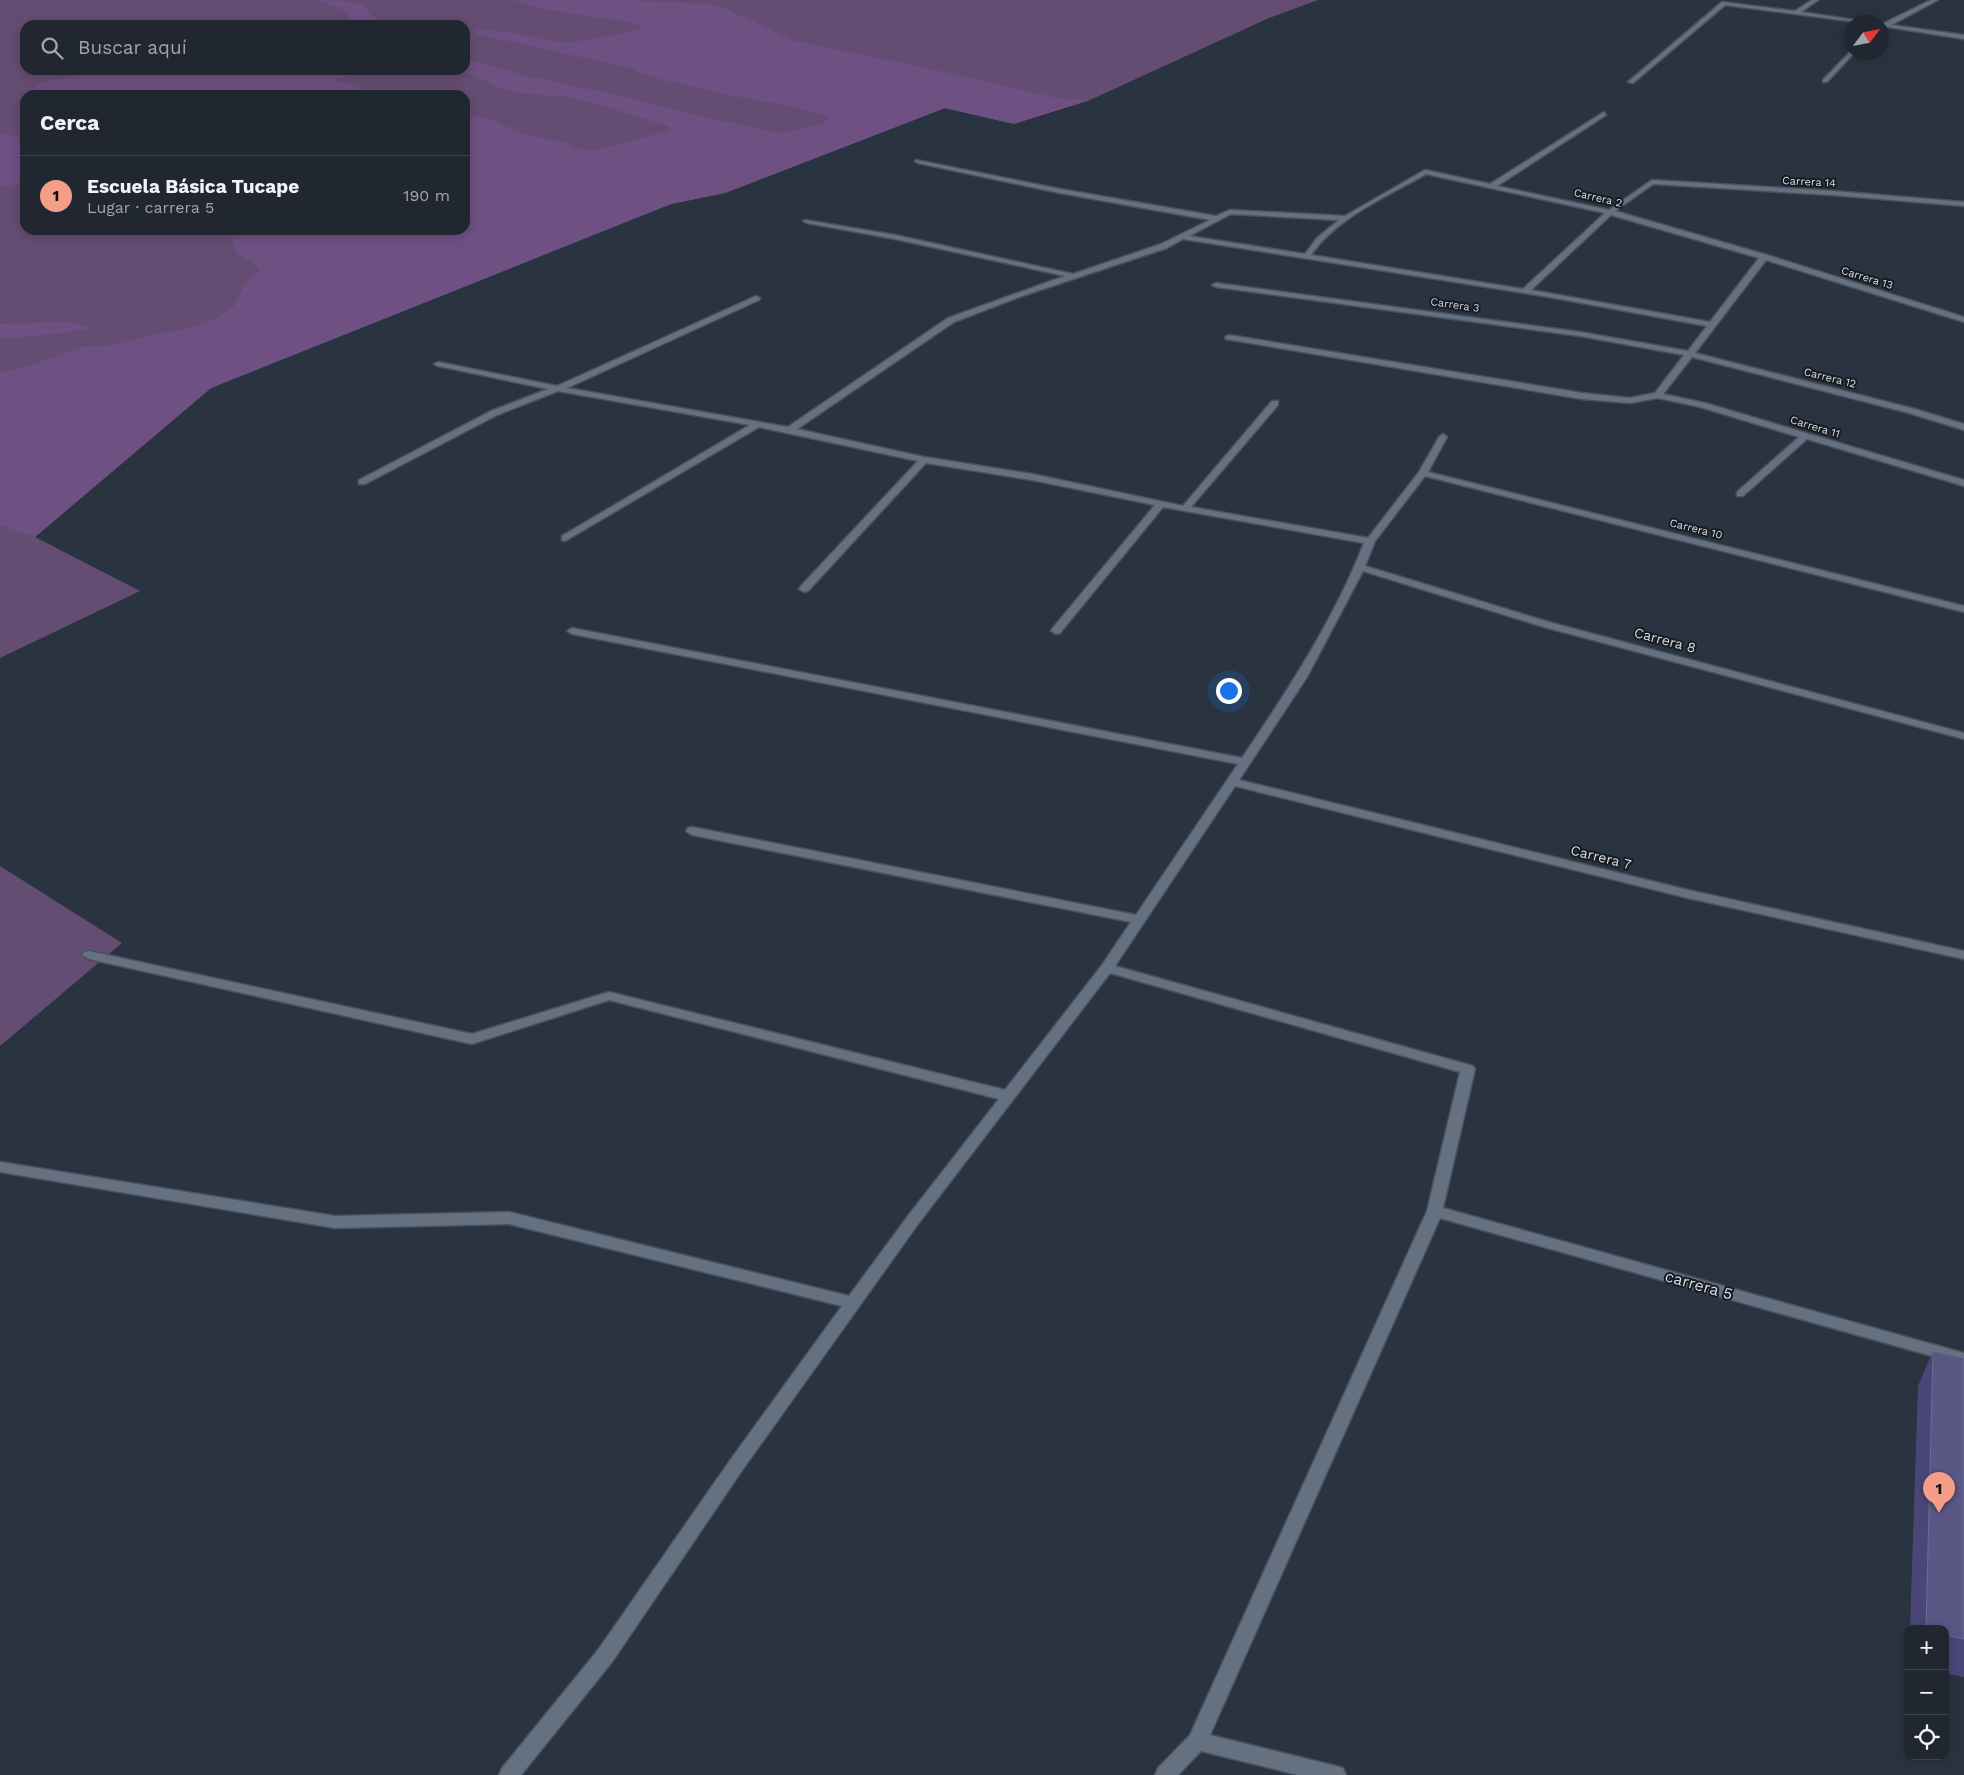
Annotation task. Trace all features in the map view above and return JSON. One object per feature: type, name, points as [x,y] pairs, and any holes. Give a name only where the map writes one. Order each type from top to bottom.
[{"type":"street","points":[[1796,13],[1815,0]]},
{"type":"street","points":[[1889,23],[1935,0]]},
{"type":"street","points":[[1631,82],[1724,3],[1844,19]]},
{"type":"street","points":[[1889,27],[1964,37]]},
{"type":"street","points":[[1825,80],[1845,60]]},
{"type":"street","points":[[1492,186],[1604,114]]},
{"type":"street","points":[[918,161],[1060,191],[1219,220]]},
{"type":"street","name":"Carrera 2","points":[[1346,218],[1424,172],[1610,212],[1764,257]]},
{"type":"street","name":"Carrera 14","points":[[1610,212],[1652,182],[1832,193],[1964,204]]},
{"type":"street","points":[[790,430],[951,320],[1016,295],[1164,246],[1219,220],[1230,212],[1346,218]]},
{"type":"street","points":[[1525,291],[1610,212]]},
{"type":"street","points":[[1307,256],[1313,246],[1325,234],[1346,218]]},
{"type":"street","points":[[807,221],[895,237],[1074,276]]},
{"type":"street","points":[[1183,237],[1635,309],[1712,325]]},
{"type":"street","points":[[1230,337],[1582,396],[1628,401],[1645,400],[1658,394],[1764,257]]},
{"type":"street","name":"Carrera 13","points":[[1764,257],[1964,320]]},
{"type":"street","name":"Carrera 3","points":[[1216,284],[1580,334],[1690,354]]},
{"type":"street","points":[[362,482],[494,413],[559,389],[756,298]]},
{"type":"street","name":"Carrera 12","points":[[1690,354],[1912,411],[1964,427]]},
{"type":"street","points":[[438,364],[559,389],[790,430],[924,460],[1032,478],[1185,509],[1370,541]]},
{"type":"street","name":"Carrera 11","points":[[1658,394],[1702,405],[1964,483]]},
{"type":"street","points":[[1185,509],[1275,403]]},
{"type":"street","points":[[565,538],[757,424]]},
{"type":"street","points":[[1740,494],[1805,436]]},
{"type":"street","points":[[509,1775],[605,1656],[737,1464],[913,1220],[1107,968],[1302,677],[1360,567],[1370,541],[1422,473],[1443,437]]},
{"type":"street","points":[[804,589],[924,460]]},
{"type":"street","name":"Carrera 10","points":[[1422,473],[1964,609]]},
{"type":"street","points":[[1056,631],[1161,504]]},
{"type":"street","name":"Carrera 8","points":[[1360,567],[1548,624],[1964,736]]},
{"type":"street","points":[[572,631],[1245,762]]},
{"type":"street","name":"Carrera 7","points":[[1231,782],[1688,894],[1964,955]]},
{"type":"street","points":[[692,831],[1140,920]]},
{"type":"street","points":[[89,955],[472,1039],[609,996],[1008,1096]]},
{"type":"street","points":[[1107,968],[1468,1069],[1435,1211],[1197,1741],[1164,1775]]},
{"type":"street","points":[[0,1167],[335,1222],[509,1218],[853,1303]]},
{"type":"street","name":"carrera 5","points":[[1435,1211],[1964,1359]]},
{"type":"street","points":[[1197,1741],[1336,1775]]},
{"type":"shaded area","points":[[0,0],[1318,0],[1269,18],[1090,100],[1014,124],[945,108],[725,193],[671,204],[211,388],[35,537],[140,591],[0,658]]},
{"type":"shaded area","points":[[319,0],[359,4],[378,20],[351,20],[347,11]]},
{"type":"shaded area","points":[[512,0],[623,0],[710,4],[724,8],[795,41],[913,65],[1062,99],[1090,100],[1014,124],[945,108],[725,193],[671,204],[211,388],[35,537],[0,525],[0,373],[19,369],[82,347],[120,344],[154,334],[190,328],[216,318],[234,306],[246,282],[260,270],[252,261],[237,254],[232,243],[233,235],[470,235],[470,115],[486,118],[522,133],[592,151],[671,130],[670,127],[605,106],[567,97],[521,93],[504,89],[470,75],[470,60],[531,77],[632,98],[690,114],[780,133],[822,124],[829,117],[661,79],[645,75],[630,68],[476,34],[472,29],[516,33],[549,41],[574,42],[640,30],[640,24],[550,10]]},
{"type":"shaded area","points":[[79,75],[350,75],[335,80],[364,90],[32,89],[42,82]]},
{"type":"shaded area","points":[[0,134],[20,136],[20,184],[0,187]]},
{"type":"shaded area","points":[[68,322],[92,328],[55,334],[0,339],[0,324]]},
{"type":"shaded area","points":[[0,866],[122,943],[0,1046]]},
{"type":"building","points":[[1933,1351],[1964,1358],[1964,1639],[1949,1636],[1949,1625],[1926,1625]]},
{"type":"place","name":"Escuela Básica Tucape","points":[[1939,1513]]}]
